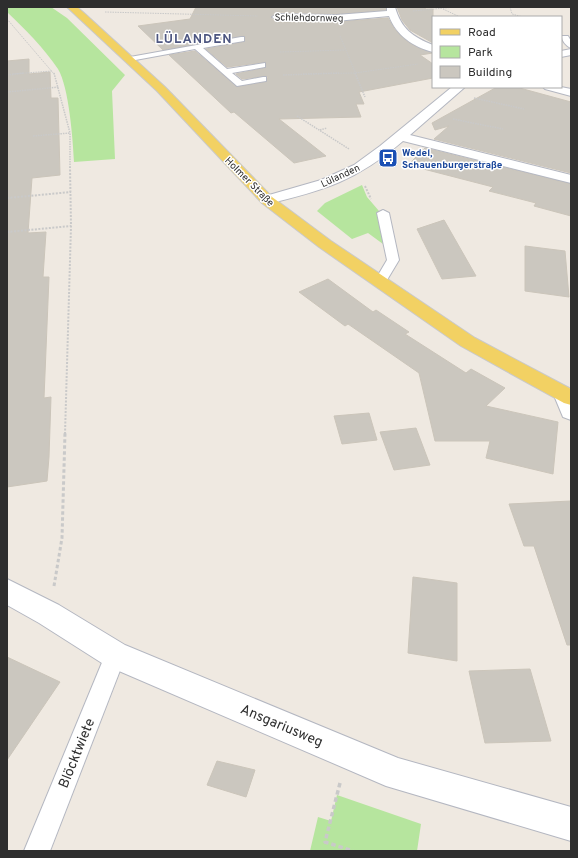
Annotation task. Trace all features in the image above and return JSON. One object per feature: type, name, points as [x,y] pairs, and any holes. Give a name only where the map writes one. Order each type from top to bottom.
[{"type":"main road","name":"Holmer Straße","points":[[71,7],[130,59],[161,89],[267,200],[325,244],[468,342],[568,401]]},
{"type":"street","name":"Schlehdornweg","points":[[277,17],[336,18],[392,10]]},
{"type":"street","points":[[392,10],[399,29],[406,36],[432,49]]},
{"type":"street","points":[[553,88],[571,93]]},
{"type":"street","name":"Lülanden","points":[[267,200],[305,190],[337,179],[363,165],[454,90]]},
{"type":"street","points":[[399,136],[571,179]]},
{"type":"street","name":"Ansgariusweg","points":[[7,592],[49,614],[115,655],[398,774],[571,824]]},
{"type":"lane","points":[[565,38],[571,46]]},
{"type":"lane","points":[[130,59],[241,39]]},
{"type":"lane","points":[[197,47],[240,84],[263,79]]},
{"type":"lane","points":[[226,72],[262,65]]},
{"type":"lane","points":[[380,282],[393,260],[383,213]]},
{"type":"lane","name":"Blöcktwiete","points":[[37,851],[115,655]]},
{"type":"path","points":[[437,7],[458,16]]},
{"type":"path","points":[[392,10],[455,7]]},
{"type":"path","points":[[510,7],[512,14],[519,16]]},
{"type":"path","name":"Schlehdornweg","points":[[81,15],[100,11],[277,17]]},
{"type":"path","points":[[336,18],[345,50],[365,97]]},
{"type":"path","points":[[7,19],[53,70],[59,87],[70,133],[71,226],[62,538],[49,614]]},
{"type":"path","points":[[280,52],[345,50]]},
{"type":"path","points":[[283,75],[355,73],[417,64]]},
{"type":"path","points":[[7,75],[53,70]]},
{"type":"path","points":[[7,92],[59,87]]},
{"type":"path","points":[[454,90],[524,110]]},
{"type":"path","points":[[425,113],[503,129]]},
{"type":"path","points":[[297,116],[320,130],[363,165],[369,197],[383,213]]},
{"type":"path","points":[[320,130],[327,128]]},
{"type":"path","points":[[33,136],[70,133]]},
{"type":"path","points":[[7,198],[71,192]]},
{"type":"path","points":[[7,232],[71,226]]},
{"type":"path","points":[[348,753],[325,842],[353,851]]},
{"type":"green space","points":[[7,7],[51,7],[67,18],[125,75],[112,91],[115,159],[74,162],[70,114],[62,77],[53,61],[7,12]]},
{"type":"green space","points":[[362,185],[367,197],[379,211],[383,244],[368,233],[352,239],[317,211],[325,203]]},
{"type":"green space","points":[[337,795],[421,824],[417,851],[310,851],[318,817],[331,821]]},
{"type":"building","points":[[196,7],[386,7],[386,10],[336,14],[277,12],[271,18],[277,22],[336,22],[388,18],[395,30],[405,40],[418,48],[432,53],[420,55],[432,63],[432,78],[359,92],[364,104],[356,104],[361,117],[279,119],[326,156],[294,163],[234,112],[231,113],[169,55],[195,51],[237,87],[266,82],[268,77],[266,76],[242,79],[236,74],[265,68],[266,62],[227,67],[206,49],[244,42],[245,36],[163,50],[138,26],[190,19]]},
{"type":"building","points":[[397,7],[426,7],[425,9],[433,9],[432,42],[410,30],[402,20]]},
{"type":"building","points":[[29,59],[29,74],[50,72],[51,98],[58,98],[60,175],[32,178],[28,233],[46,232],[43,277],[49,277],[44,398],[51,397],[49,457],[47,481],[7,487],[7,61]]},
{"type":"building","points":[[495,88],[520,88],[571,102],[571,173],[434,139],[449,126],[435,130],[432,123]]},
{"type":"building","points":[[425,148],[571,184],[571,216],[534,206],[536,203],[489,191],[493,187],[408,165]]},
{"type":"building","points":[[444,220],[476,276],[442,279],[417,229]]},
{"type":"building","points":[[525,246],[565,251],[569,297],[525,291]]},
{"type":"building","points":[[328,279],[373,312],[376,310],[409,332],[405,334],[466,373],[471,369],[505,388],[486,406],[558,422],[553,474],[486,458],[490,441],[435,441],[419,373],[348,324],[345,326],[299,292]]},
{"type":"building","points":[[369,413],[377,440],[342,444],[334,416]]},
{"type":"building","points":[[416,428],[430,465],[394,470],[380,432]]},
{"type":"building","points":[[571,501],[571,645],[567,645],[534,546],[524,546],[509,504]]},
{"type":"building","points":[[413,577],[457,583],[457,661],[408,653]]},
{"type":"building","points":[[7,657],[60,682],[7,760]]},
{"type":"building","points":[[530,669],[551,741],[485,743],[469,671]]},
{"type":"building","points":[[217,761],[255,770],[246,797],[207,785]]},
{"type":"place","name":"Wedel, Schauenburgerstraße","points":[[388,158]]},
{"type":"district","name":"LÜLANDEN","points":[[194,38]]}]
